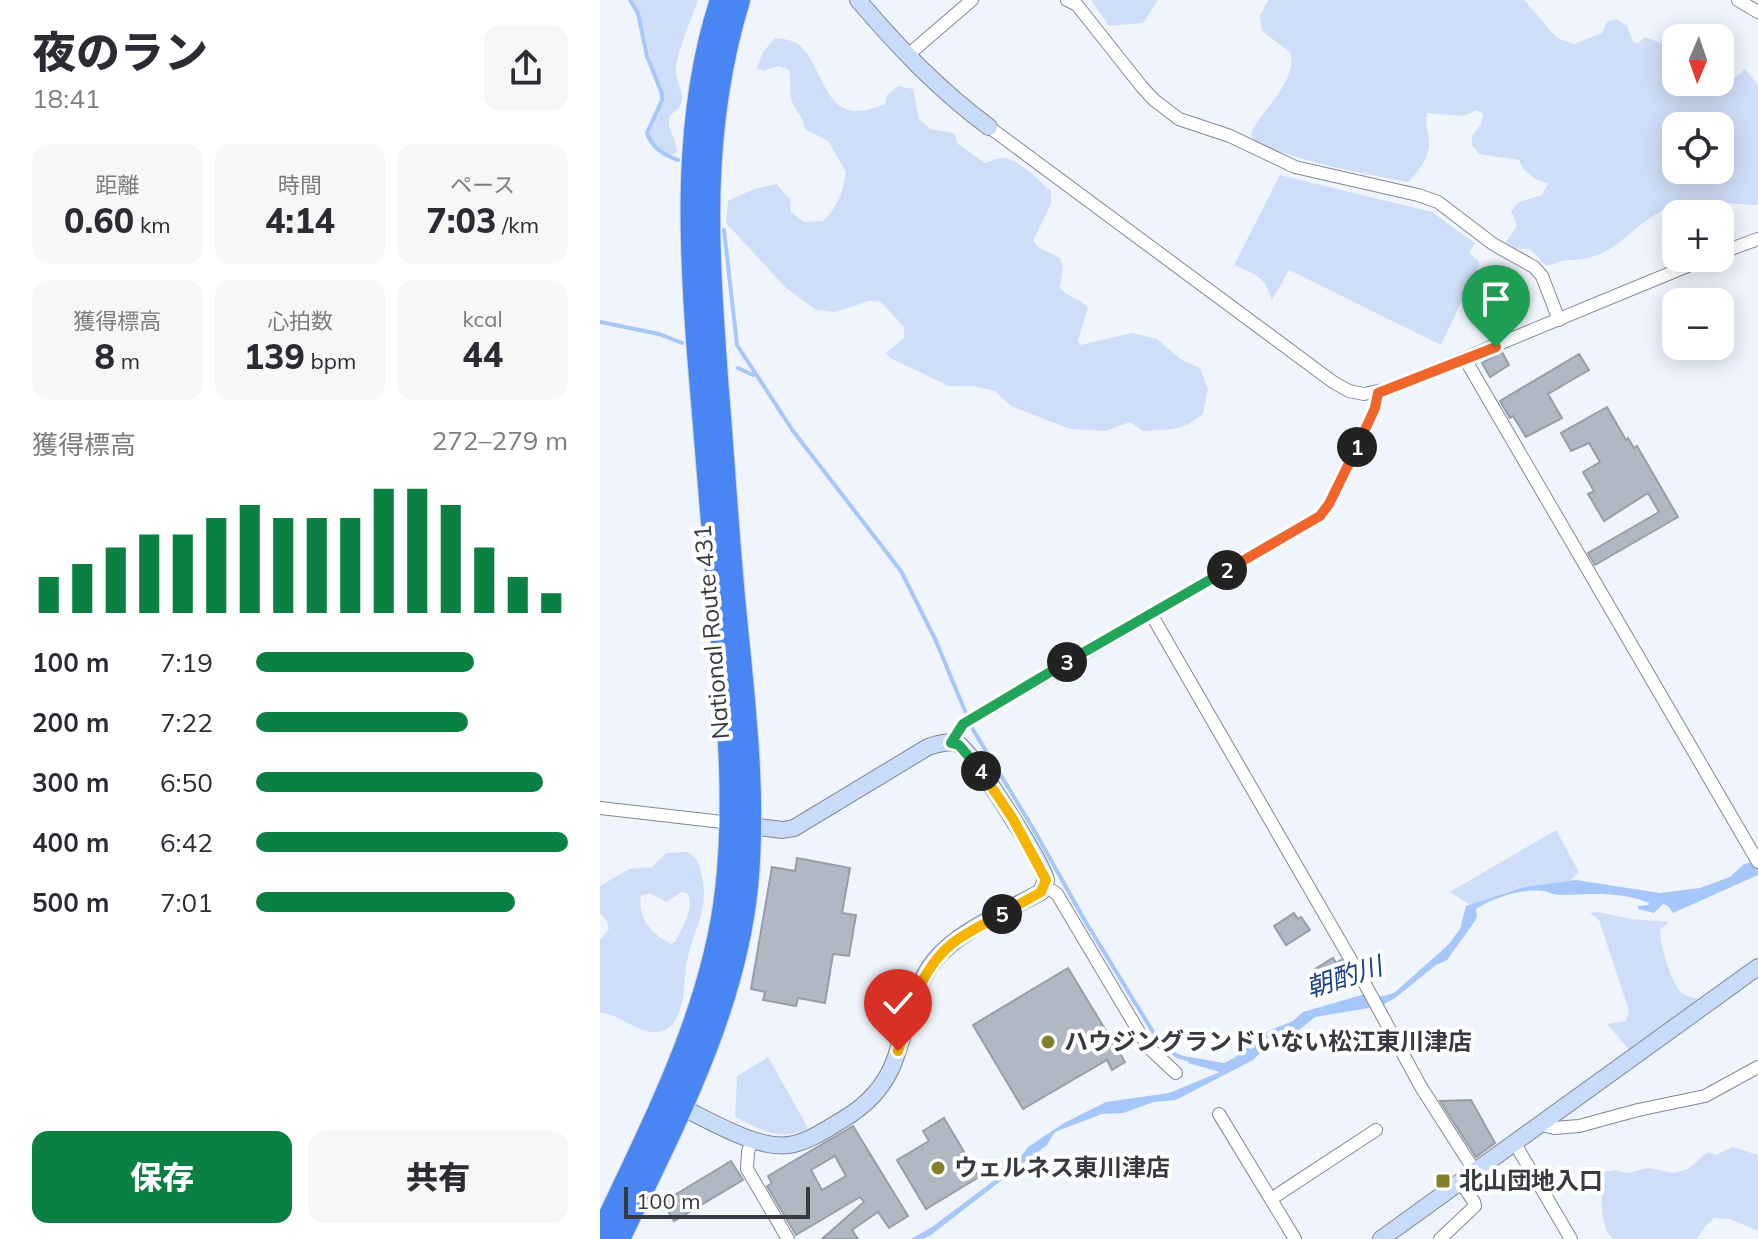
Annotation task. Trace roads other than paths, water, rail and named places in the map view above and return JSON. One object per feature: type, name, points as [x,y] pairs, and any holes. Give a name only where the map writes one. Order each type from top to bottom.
[{"type":"highway","name":"National Route 431","points":[[721,0],[712,27],[703,75],[692,169],[691,213],[695,310],[727,704],[740,824]]},
{"type":"highway","name":"National Route 431","points":[[619,1239],[672,1103],[721,932],[740,824],[751,787],[712,309],[708,214],[711,128],[729,34],[739,0]]},
{"type":"highway","name":"National Route 431","points":[[600,1236],[672,1103]]},
{"type":"street","points":[[858,0],[959,105],[1333,382],[1356,393],[1378,393],[1674,272]]},
{"type":"street","points":[[908,55],[972,0]]},
{"type":"street","points":[[1738,0],[1758,12]]},
{"type":"street","points":[[1073,2],[1142,87],[1167,111],[1186,122],[1230,136],[1295,167],[1438,202],[1493,244],[1539,271],[1559,320]]},
{"type":"street","points":[[1734,248],[1758,239]]},
{"type":"street","points":[[1465,359],[1758,862]]},
{"type":"street","points":[[951,743],[963,724],[1320,516],[1329,504],[1375,408],[1378,393]]},
{"type":"street","points":[[1151,614],[1421,1087],[1474,1170]]},
{"type":"street","points":[[600,808],[783,830],[794,828],[928,747],[951,743],[959,745],[970,755],[1046,875],[1041,892],[953,943],[933,963],[914,999],[883,1085],[863,1106],[815,1136],[795,1144],[771,1145],[752,1140],[672,1103]]},
{"type":"street","points":[[1045,886],[1057,894],[1148,1047],[1176,1073]]},
{"type":"street","points":[[1381,1239],[1758,967]]},
{"type":"street","points":[[1539,1124],[1554,1128],[1579,1126],[1705,1096],[1758,1067]]},
{"type":"street","points":[[1219,1114],[1295,1239]]},
{"type":"street","points":[[1271,1199],[1376,1130]]},
{"type":"street","points":[[752,1140],[747,1169],[788,1239]]},
{"type":"street","points":[[1514,1142],[1571,1239]]},
{"type":"street","points":[[1440,1239],[1475,1206],[1460,1181]]},
{"type":"water","points":[[1758,862],[1758,875],[1673,913],[1663,904],[1654,913],[1638,909],[1638,906],[1649,903],[1606,894],[1558,895],[1535,890],[1490,901],[1476,909],[1475,921],[1447,960],[1436,965],[1395,998],[1381,1006],[1315,1017],[1288,1039],[1272,1042],[1253,1060],[1176,1100],[1154,1102],[1123,1113],[1102,1114],[1055,1132],[1047,1145],[931,1235],[911,1239],[988,1185],[1017,1162],[1028,1147],[1064,1123],[1106,1102],[1169,1093],[1220,1072],[1188,1063],[1189,1057],[1224,1063],[1268,1031],[1293,1021],[1303,1012],[1365,994],[1384,996],[1394,993],[1448,945],[1460,929],[1466,906],[1523,887],[1576,880],[1660,893],[1700,888],[1730,877],[1744,864]]},
{"type":"waterway","points":[[630,0],[638,13],[647,56],[662,94],[647,133],[659,150],[678,160]]},
{"type":"waterway","points":[[724,230],[737,345],[793,431],[901,571],[936,641],[972,728],[1158,1040],[1177,1056],[1194,1061]]},
{"type":"waterway","points":[[600,322],[659,334],[682,343]]},
{"type":"waterway","points":[[738,368],[753,375]]},
{"type":"place","name":"ハウジングランドいない松江東川津店","points":[[1048,1042]]},
{"type":"place","name":"ウェルネス東川津店","points":[[938,1168]]},
{"type":"place","name":"北山団地入口","points":[[1443,1181]]},
{"type":"water label","name":"朝酌川","points":[[1344,977]]}]
